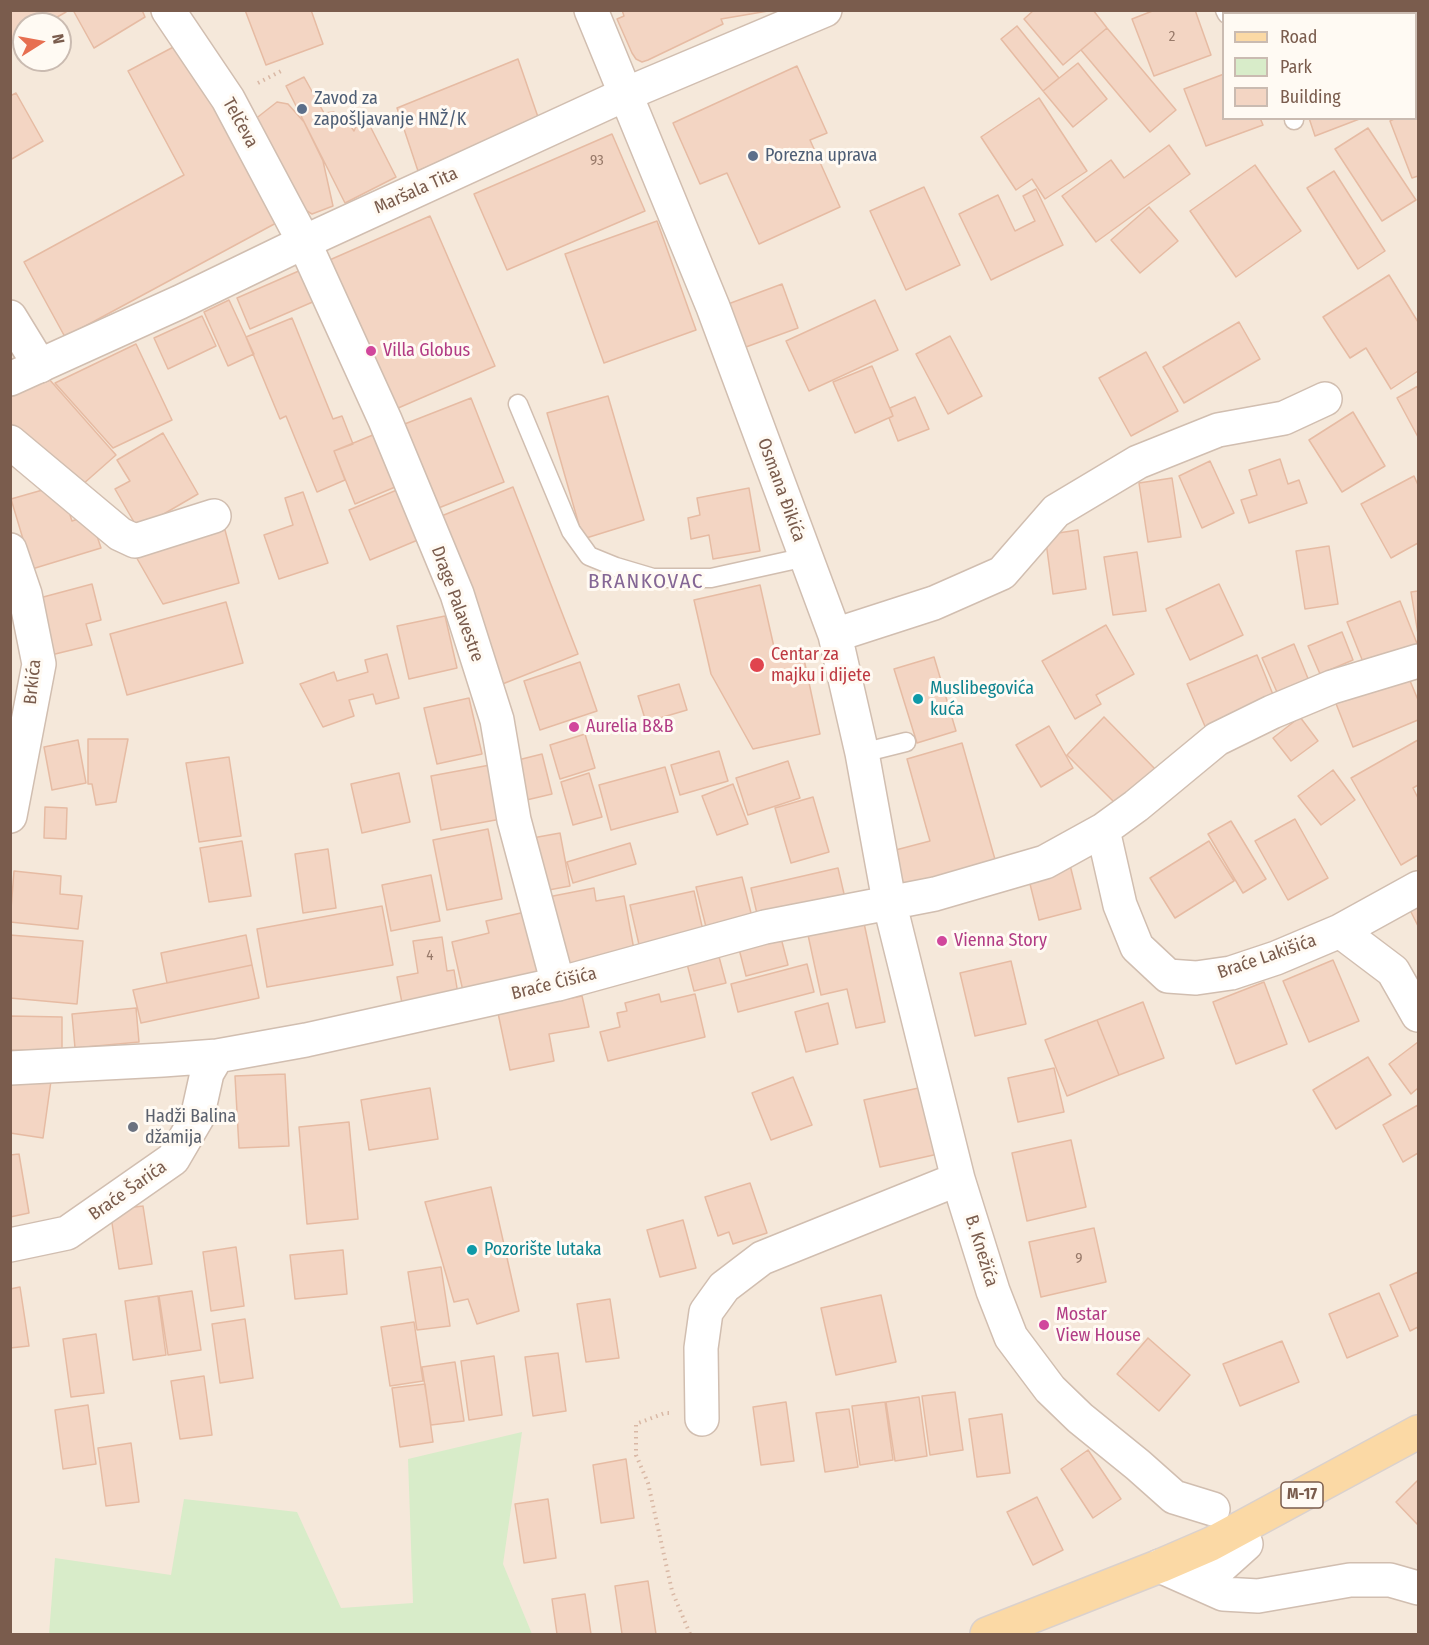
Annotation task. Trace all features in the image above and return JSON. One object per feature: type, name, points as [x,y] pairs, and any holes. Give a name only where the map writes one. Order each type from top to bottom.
[{"type":"main road","name":"M-17","points":[[987,1635],[1211,1544],[1419,1432]]},
{"type":"street","name":"Telčeva","points":[[168,10],[228,99],[304,242]]},
{"type":"street","name":"Osmana Đikića","points":[[591,10],[713,307],[835,635],[862,753],[889,901]]},
{"type":"street","name":"Maršala Tita","points":[[10,379],[626,94],[825,10]]},
{"type":"street","name":"Drage Palavestre","points":[[304,242],[385,420],[457,594],[497,720],[514,820],[558,984]]},
{"type":"street","points":[[10,317],[40,366]]},
{"type":"street","points":[[835,635],[934,603],[1002,573],[1056,511],[1138,462],[1218,430],[1284,418],[1325,399]]},
{"type":"street","points":[[10,442],[120,534],[135,541],[214,516]]},
{"type":"street","name":"Brkića","points":[[10,550],[25,594],[39,664],[10,816]]},
{"type":"street","points":[[889,901],[935,894],[1045,862],[1103,830],[1136,806],[1217,739],[1272,712],[1332,687],[1419,661]]},
{"type":"street","name":"Braće Lakišića","points":[[1103,830],[1120,905],[1137,947],[1168,976],[1196,978],[1230,974],[1276,958],[1340,931],[1393,971],[1419,1015]]},
{"type":"street","points":[[1340,931],[1419,888]]},
{"type":"street","name":"Braće Ćišića","points":[[217,1056],[306,1040],[558,984],[765,927],[889,901]]},
{"type":"street","name":"B. Knežića","points":[[889,901],[958,1179],[993,1292],[1011,1337],[1050,1389],[1080,1418],[1174,1497],[1213,1509]]},
{"type":"street","points":[[10,1068],[217,1056]]},
{"type":"street","name":"Braće Šarića","points":[[10,1245],[67,1233],[174,1158],[196,1118],[207,1073],[217,1056]]},
{"type":"street","points":[[702,1419],[701,1348],[706,1312],[724,1287],[762,1258],[958,1179]]},
{"type":"street","points":[[1160,1566],[1217,1570],[1246,1544]]},
{"type":"street","points":[[1160,1566],[1223,1594],[1258,1596],[1350,1580],[1390,1580],[1419,1588]]},
{"type":"lane","points":[[518,404],[571,531],[589,556],[653,578],[711,578],[806,557]]},
{"type":"lane","points":[[862,753],[906,742]]},
{"type":"path","points":[[690,1635],[672,1591],[648,1483],[636,1455],[635,1436],[636,1424],[665,1413],[702,1419]]},
{"type":"shaded area","points":[[11,11],[1418,11],[1418,1634],[11,1634]]},
{"type":"green space","points":[[522,1432],[503,1564],[532,1634],[49,1634],[55,1558],[171,1575],[184,1499],[297,1512],[341,1608],[413,1603],[408,1459]]},
{"type":"building","points":[[10,10],[65,10],[66,12],[12,12],[12,41],[10,38]]},
{"type":"building","points":[[73,10],[142,10],[145,17],[94,48]]},
{"type":"building","points":[[245,10],[311,10],[323,44],[266,65]]},
{"type":"building","points":[[622,10],[774,10],[721,19],[723,24],[642,62],[632,53],[617,19],[624,16]]},
{"type":"building","points":[[1034,10],[1093,10],[1107,28],[1063,65],[1024,19]]},
{"type":"building","points":[[1155,10],[1195,10],[1211,55],[1154,76],[1132,19]]},
{"type":"building","points":[[1309,10],[1374,10],[1374,12],[1310,12]]},
{"type":"building","points":[[1017,26],[1059,78],[1043,91],[1001,39]]},
{"type":"building","points":[[1107,28],[1176,110],[1150,132],[1081,50]]},
{"type":"building","points":[[181,43],[278,222],[65,337],[24,262],[184,175],[128,71]]},
{"type":"building","points":[[1417,48],[1418,51],[1417,108]]},
{"type":"building","points":[[518,59],[538,117],[418,171],[397,108]]},
{"type":"building","points":[[1078,63],[1107,99],[1073,127],[1043,91]]},
{"type":"building","name":"Porezna uprava","points":[[797,66],[827,133],[810,140],[840,207],[759,244],[727,173],[700,184],[673,123]]},
{"type":"building","points":[[1222,75],[1222,120],[1261,120],[1263,125],[1206,146],[1184,89]]},
{"type":"building","points":[[304,77],[324,113],[334,112],[340,125],[349,124],[354,131],[357,124],[360,126],[369,124],[396,177],[345,203],[286,86]]},
{"type":"building","points":[[16,93],[43,141],[10,160],[10,96]]},
{"type":"building","points":[[1039,98],[1087,171],[1045,199],[1032,179],[1016,190],[981,137]]},
{"type":"building","points":[[277,102],[288,104],[304,122],[323,161],[333,206],[312,214],[302,208],[254,120]]},
{"type":"building","points":[[1417,111],[1418,176],[1412,178],[1390,121],[1417,120]]},
{"type":"building","points":[[1310,120],[1357,120],[1315,136]]},
{"type":"building","points":[[1368,128],[1416,200],[1382,221],[1335,149]]},
{"type":"building","points":[[612,134],[645,211],[507,270],[474,194]]},
{"type":"building","points":[[1169,145],[1190,174],[1096,242],[1062,196],[1111,160],[1124,178]]},
{"type":"building","points":[[1255,165],[1301,231],[1236,277],[1190,211]]},
{"type":"building","points":[[1334,171],[1385,251],[1358,269],[1307,188]]},
{"type":"building","points":[[924,187],[960,265],[906,290],[870,211]]},
{"type":"building","points":[[1036,189],[1063,245],[991,280],[959,214],[998,195],[1015,231],[1035,221],[1023,196]]},
{"type":"building","points":[[1149,207],[1178,241],[1140,273],[1111,240]]},
{"type":"building","points":[[430,216],[495,366],[389,412],[325,262]]},
{"type":"building","points":[[657,221],[696,330],[604,363],[565,254]]},
{"type":"building","points":[[301,270],[315,301],[250,329],[237,298]]},
{"type":"building","points":[[1389,275],[1418,322],[1418,371],[1391,389],[1366,348],[1350,358],[1323,317]]},
{"type":"building","points":[[782,284],[798,328],[735,351],[720,307]]},
{"type":"building","points":[[229,300],[254,354],[228,366],[204,312]]},
{"type":"building","points":[[875,300],[898,350],[809,391],[786,341]]},
{"type":"building","points":[[202,316],[216,346],[168,369],[154,338]]},
{"type":"building","points":[[292,318],[333,419],[342,416],[353,444],[334,451],[345,480],[317,492],[286,416],[280,419],[246,337]]},
{"type":"building","points":[[1239,322],[1260,359],[1184,403],[1163,367]]},
{"type":"building","points":[[950,336],[982,396],[948,414],[916,354]]},
{"type":"building","points":[[136,344],[172,420],[113,448],[55,383]]},
{"type":"building","points":[[1146,352],[1178,411],[1131,436],[1099,378]]},
{"type":"building","points":[[872,366],[893,416],[855,433],[833,382]]},
{"type":"building","points":[[49,379],[116,455],[74,492],[10,430],[10,395]]},
{"type":"building","points":[[1418,386],[1418,437],[1397,398]]},
{"type":"building","points":[[608,396],[644,520],[583,539],[547,413]]},
{"type":"building","points":[[915,397],[929,429],[898,441],[889,418],[893,416],[890,408]]},
{"type":"building","points":[[471,398],[504,482],[431,511],[397,427]]},
{"type":"building","points":[[1353,412],[1385,466],[1342,492],[1309,440]]},
{"type":"building","points":[[385,430],[407,482],[355,504],[334,451]]},
{"type":"building","points":[[163,433],[198,494],[138,529],[115,489],[130,481],[117,460]]},
{"type":"building","points":[[1280,459],[1288,484],[1299,480],[1307,503],[1249,523],[1241,500],[1257,495],[1249,470]]},
{"type":"building","points":[[1210,461],[1234,513],[1202,528],[1179,476]]},
{"type":"building","points":[[1414,476],[1418,485],[1418,543],[1391,558],[1361,504]]},
{"type":"building","points":[[1172,478],[1181,537],[1148,542],[1139,483]]},
{"type":"building","points":[[60,485],[72,521],[90,515],[101,548],[32,569],[11,499]]},
{"type":"building","points":[[404,487],[425,537],[370,560],[349,510]]},
{"type":"building","points":[[513,487],[578,654],[500,685],[434,519]]},
{"type":"building","points":[[749,488],[760,551],[713,559],[709,535],[691,539],[688,518],[700,515],[697,498]]},
{"type":"building","points":[[303,492],[328,563],[279,579],[264,535],[293,525],[285,498]]},
{"type":"building","points":[[225,530],[239,583],[163,604],[135,555]]},
{"type":"building","points":[[1078,530],[1086,589],[1053,594],[1045,535]]},
{"type":"building","points":[[1329,546],[1338,604],[1305,609],[1296,551]]},
{"type":"building","points":[[1137,552],[1146,611],[1113,615],[1104,557]]},
{"type":"building","points":[[92,584],[101,620],[86,624],[92,645],[47,656],[32,600]]},
{"type":"building","points":[[1219,584],[1243,635],[1190,660],[1166,609]]},
{"type":"building","name":"Centar za majku i dijete","points":[[760,585],[776,656],[802,650],[820,734],[753,749],[711,674],[694,600]]},
{"type":"building","points":[[1418,591],[1418,634],[1411,592]]},
{"type":"building","points":[[1400,601],[1418,646],[1365,667],[1347,622]]},
{"type":"building","points":[[226,602],[243,663],[127,695],[110,634]]},
{"type":"building","points":[[445,616],[457,668],[409,679],[397,626]]},
{"type":"building","points":[[1106,625],[1134,674],[1096,695],[1101,704],[1075,719],[1042,661]]},
{"type":"building","points":[[1342,632],[1353,660],[1320,674],[1308,646]]},
{"type":"building","points":[[1294,644],[1311,686],[1280,699],[1262,658]]},
{"type":"building","points":[[387,654],[399,698],[376,704],[373,694],[349,700],[354,716],[323,727],[300,684],[334,672],[337,681],[368,672],[365,660]]},
{"type":"building","points":[[1257,655],[1276,702],[1207,731],[1187,684]]},
{"type":"building","points":[[934,657],[956,731],[917,743],[894,669]]},
{"type":"building","points":[[580,662],[597,711],[540,730],[524,681]]},
{"type":"building","points":[[1406,671],[1418,700],[1418,720],[1353,747],[1335,701]]},
{"type":"building","points":[[679,684],[687,710],[646,722],[638,696]]},
{"type":"building","points":[[469,698],[482,754],[437,764],[424,708]]},
{"type":"building","points":[[1104,717],[1159,773],[1122,810],[1067,755]]},
{"type":"building","points":[[1300,717],[1318,741],[1291,761],[1273,738]]},
{"type":"building","points":[[1049,726],[1073,768],[1041,787],[1016,745]]},
{"type":"building","points":[[585,734],[595,768],[560,779],[550,745]]},
{"type":"building","points":[[88,739],[128,739],[116,802],[96,805],[92,784],[88,784]]},
{"type":"building","points":[[78,740],[86,783],[52,790],[44,747]]},
{"type":"building","points":[[1418,740],[1418,785],[1413,788],[1418,798],[1418,855],[1401,865],[1351,778]]},
{"type":"building","points":[[962,743],[996,863],[899,890],[888,852],[930,841],[907,759]]},
{"type":"building","points":[[719,751],[728,781],[680,795],[671,765]]},
{"type":"building","points":[[542,754],[552,794],[518,802],[518,760]]},
{"type":"building","points":[[229,757],[241,836],[199,842],[186,763]]},
{"type":"building","points":[[788,761],[800,798],[748,815],[736,778]]},
{"type":"building","points":[[490,765],[501,819],[441,830],[431,776]]},
{"type":"building","points":[[665,767],[678,812],[611,830],[599,785]]},
{"type":"building","points":[[1333,770],[1355,800],[1321,825],[1298,796]]},
{"type":"building","points":[[399,773],[410,822],[362,833],[351,784]]},
{"type":"building","points":[[589,773],[602,817],[573,825],[561,782]]},
{"type":"building","points":[[733,784],[748,824],[717,835],[702,796]]},
{"type":"building","points":[[813,797],[829,852],[791,863],[775,808]]},
{"type":"building","points":[[45,807],[67,808],[66,839],[44,838]]},
{"type":"building","points":[[1295,819],[1328,878],[1288,900],[1255,841]]},
{"type":"building","points":[[1231,821],[1266,879],[1243,893],[1208,834]]},
{"type":"building","points":[[488,829],[502,899],[447,910],[433,840]]},
{"type":"building","points":[[560,833],[570,886],[538,892],[527,839]]},
{"type":"building","points":[[242,841],[251,896],[209,902],[200,848]]},
{"type":"building","points":[[1209,841],[1234,881],[1175,918],[1150,878]]},
{"type":"building","points":[[630,843],[636,864],[573,883],[567,862]]},
{"type":"building","points":[[328,849],[336,908],[303,913],[295,854]]},
{"type":"building","points":[[1070,865],[1081,909],[1039,920],[1028,876]]},
{"type":"building","points":[[838,868],[845,898],[758,918],[751,888]]},
{"type":"building","points":[[14,871],[61,876],[60,894],[82,896],[78,929],[10,922]]},
{"type":"building","points":[[431,875],[440,921],[391,931],[382,885]]},
{"type":"building","points":[[742,877],[753,921],[707,931],[696,887]]},
{"type":"building","points":[[594,888],[596,901],[624,896],[635,955],[561,969],[548,897]]},
{"type":"building","points":[[694,891],[704,935],[640,949],[630,905]]},
{"type":"building","points":[[1418,896],[1418,926],[1406,902]]},
{"type":"building","points":[[382,906],[393,965],[267,987],[257,929]]},
{"type":"building","points":[[525,912],[541,982],[465,1000],[452,942],[489,933],[486,921]]},
{"type":"building","points":[[864,923],[885,1022],[856,1028],[847,989],[821,995],[808,935]]},
{"type":"building","points":[[10,935],[83,941],[77,1004],[10,998]]},
{"type":"building","points":[[246,935],[252,965],[167,983],[161,953]]},
{"type":"building","points":[[442,937],[447,971],[454,970],[458,994],[402,1003],[397,977],[418,973],[413,941]]},
{"type":"building","points":[[781,938],[788,965],[746,976],[739,949]]},
{"type":"building","points":[[718,953],[726,983],[694,991],[686,960]]},
{"type":"building","points":[[1333,960],[1359,1021],[1309,1042],[1283,981]]},
{"type":"building","points":[[1011,961],[1026,1024],[975,1036],[960,973]]},
{"type":"building","points":[[807,964],[814,992],[738,1012],[731,984]]},
{"type":"building","points":[[252,965],[259,998],[141,1023],[133,990]]},
{"type":"building","points":[[1264,982],[1287,1044],[1236,1064],[1213,1002]]},
{"type":"building","points":[[659,994],[661,1002],[695,994],[705,1037],[608,1061],[600,1032],[620,1027],[617,1013],[627,1011],[625,1003]]},
{"type":"building","points":[[582,996],[589,1027],[549,1034],[554,1061],[510,1070],[498,1013]]},
{"type":"building","points":[[1143,1002],[1164,1058],[1119,1075],[1097,1020]]},
{"type":"building","points":[[828,1003],[838,1044],[806,1052],[795,1012]]},
{"type":"building","points":[[136,1008],[139,1042],[75,1048],[72,1014]]},
{"type":"building","points":[[10,1016],[62,1017],[62,1051],[10,1050]]},
{"type":"building","points":[[1097,1020],[1119,1075],[1067,1096],[1045,1040]]},
{"type":"building","points":[[1418,1042],[1418,1088],[1411,1094],[1389,1064]]},
{"type":"building","points":[[1368,1057],[1391,1095],[1336,1129],[1313,1090]]},
{"type":"building","points":[[1054,1068],[1064,1112],[1018,1122],[1008,1078]]},
{"type":"building","points":[[285,1074],[289,1146],[239,1148],[235,1076]]},
{"type":"building","points":[[10,1075],[51,1081],[43,1138],[10,1133]]},
{"type":"building","points":[[793,1077],[812,1125],[771,1140],[752,1093]]},
{"type":"building","points":[[923,1087],[938,1154],[880,1167],[864,1100]]},
{"type":"building","points":[[430,1088],[438,1139],[369,1150],[361,1100]]},
{"type":"building","points":[[1418,1105],[1418,1153],[1403,1162],[1383,1125]]},
{"type":"building","points":[[349,1122],[358,1219],[307,1224],[299,1127]]},
{"type":"building","points":[[1071,1140],[1086,1207],[1027,1221],[1012,1153]]},
{"type":"building","points":[[19,1154],[29,1213],[10,1217],[10,1155]]},
{"type":"building","points":[[750,1183],[767,1233],[733,1244],[729,1232],[718,1236],[705,1197]]},
{"type":"building","name":"Pozorište lutaka","points":[[491,1187],[519,1311],[477,1324],[468,1299],[454,1302],[425,1202]]},
{"type":"building","points":[[143,1206],[152,1264],[119,1269],[110,1210]]},
{"type":"building","points":[[683,1220],[696,1268],[660,1277],[647,1230]]},
{"type":"building","points":[[1094,1228],[1106,1282],[1041,1297],[1029,1242]]},
{"type":"building","points":[[236,1247],[244,1306],[211,1311],[203,1252]]},
{"type":"building","points":[[343,1250],[347,1294],[295,1299],[290,1255]]},
{"type":"building","points":[[441,1267],[450,1326],[417,1330],[408,1272]]},
{"type":"building","points":[[1418,1272],[1418,1327],[1410,1331],[1390,1285]]},
{"type":"building","points":[[20,1287],[29,1346],[10,1348],[10,1289]]},
{"type":"building","points":[[192,1291],[201,1350],[168,1355],[159,1296]]},
{"type":"building","points":[[1379,1293],[1398,1336],[1347,1358],[1329,1314]]},
{"type":"building","points":[[881,1295],[896,1362],[836,1375],[821,1308]]},
{"type":"building","points":[[158,1296],[166,1355],[133,1360],[125,1301]]},
{"type":"building","points":[[610,1299],[619,1358],[586,1362],[577,1304]]},
{"type":"building","points":[[245,1319],[253,1378],[220,1383],[212,1324]]},
{"type":"building","points":[[414,1322],[423,1381],[390,1386],[381,1327]]},
{"type":"building","points":[[96,1334],[104,1393],[71,1397],[63,1339]]},
{"type":"building","points":[[1148,1338],[1190,1375],[1159,1411],[1117,1374]]},
{"type":"building","points":[[1282,1341],[1299,1382],[1240,1406],[1223,1364]]},
{"type":"building","points":[[558,1353],[566,1411],[533,1416],[525,1357]]},
{"type":"building","points":[[494,1356],[502,1415],[469,1420],[461,1361]]},
{"type":"building","points":[[455,1362],[464,1421],[431,1425],[422,1367]]},
{"type":"building","points":[[204,1376],[212,1435],[180,1439],[171,1381]]},
{"type":"building","points":[[425,1384],[433,1442],[400,1447],[392,1388]]},
{"type":"building","points":[[955,1392],[963,1450],[930,1455],[922,1396]]},
{"type":"building","points":[[919,1397],[927,1456],[895,1461],[886,1402]]},
{"type":"building","points":[[786,1402],[794,1461],[761,1465],[753,1407]]},
{"type":"building","points":[[885,1402],[893,1460],[860,1465],[852,1406]]},
{"type":"building","points":[[88,1405],[96,1464],[63,1469],[55,1410]]},
{"type":"building","points":[[849,1409],[858,1467],[825,1472],[816,1413]]},
{"type":"building","points":[[1002,1414],[1010,1473],[977,1477],[969,1419]]},
{"type":"building","points":[[131,1443],[139,1502],[106,1506],[98,1448]]},
{"type":"building","points":[[1088,1450],[1121,1499],[1093,1518],[1061,1469]]},
{"type":"building","points":[[626,1459],[634,1518],[601,1523],[593,1465]]},
{"type":"building","points":[[1418,1480],[1418,1522],[1417,1524],[1396,1502]]},
{"type":"building","points":[[1037,1497],[1063,1550],[1033,1565],[1007,1512]]},
{"type":"building","points":[[548,1499],[556,1558],[524,1563],[515,1504]]},
{"type":"building","points":[[648,1581],[656,1634],[622,1634],[615,1586]]},
{"type":"building","points":[[585,1594],[591,1634],[557,1634],[552,1599]]},
{"type":"place","name":"Zavod za zapošljavanje HNŽ/K","points":[[302,109]]},
{"type":"place","name":"Porezna uprava","points":[[753,156]]},
{"type":"place","name":"Villa Globus","points":[[371,351]]},
{"type":"place","name":"Centar za majku i dijete","points":[[757,665]]},
{"type":"place","name":"Muslibegovića kuća","points":[[918,699]]},
{"type":"place","name":"Aurelia B&B","points":[[574,727]]},
{"type":"place","name":"Vienna Story","points":[[942,941]]},
{"type":"place","name":"Hadži Balina džamija","points":[[133,1127]]},
{"type":"place","name":"Pozorište lutaka","points":[[472,1250]]},
{"type":"place","name":"Mostar View House","points":[[1044,1325]]},
{"type":"district","name":"BRANKOVAC","points":[[646,582]]}]
